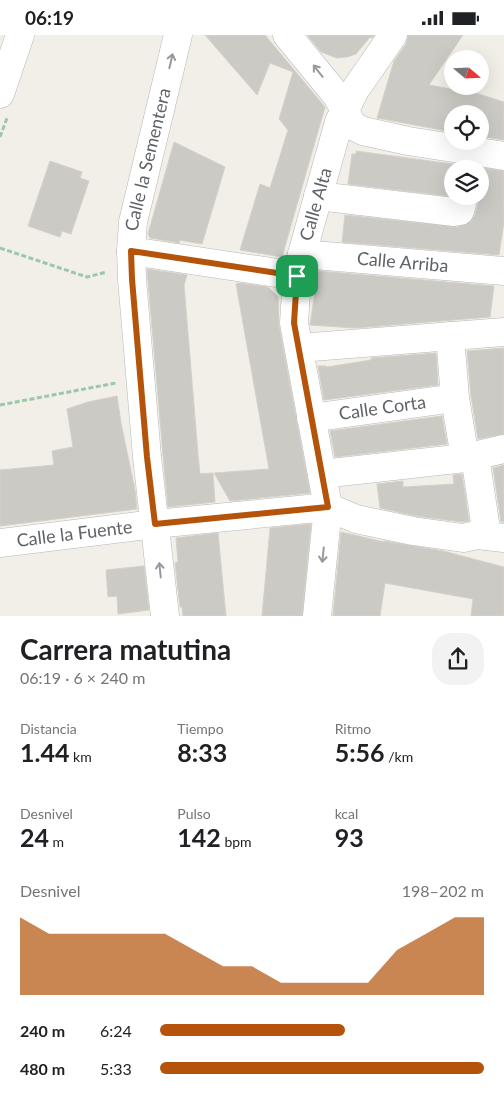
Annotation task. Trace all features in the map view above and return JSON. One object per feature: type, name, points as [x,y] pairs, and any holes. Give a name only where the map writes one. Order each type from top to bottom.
[{"type":"street","points":[[0,94],[20,35]]},
{"type":"street","name":"Calle la Sementera","points":[[165,616],[147,457],[132,279],[122,261],[178,35]]},
{"type":"street","points":[[287,35],[331,88],[353,126],[363,131],[408,141],[470,160],[504,156]]},
{"type":"street","name":"Calle Alta","points":[[317,616],[328,507],[294,323],[300,265],[318,195],[344,110],[355,90],[394,35]]},
{"type":"street","points":[[318,195],[454,212],[460,211],[462,205]]},
{"type":"street","name":"Calle Arriba","points":[[122,261],[504,271]]},
{"type":"street","points":[[299,348],[504,332]]},
{"type":"street","points":[[328,507],[356,519],[413,531],[463,538],[477,535],[495,537],[470,457],[455,398],[450,336]]},
{"type":"street","name":"Calle Corta","points":[[311,419],[455,398]]},
{"type":"street","points":[[322,474],[470,457],[504,449]]},
{"type":"street","name":"Calle la Fuente","points":[[0,543],[155,524],[328,507]]},
{"type":"path","points":[[0,248],[87,277],[122,261]]},
{"type":"path","points":[[0,405],[121,382]]},
{"type":"building","points":[[205,35],[265,35],[325,107],[282,257],[240,250],[260,184],[270,188],[288,130],[279,119],[293,72],[270,63],[257,95]]},
{"type":"building","points":[[307,35],[374,35],[372,38],[370,37],[356,54],[337,58],[321,52]]},
{"type":"building","points":[[408,35],[463,35],[453,50],[444,50],[444,63],[429,85],[444,88],[444,95],[482,95],[504,102],[504,140],[489,138],[489,105],[444,105],[444,131],[377,118],[394,61],[406,44]]},
{"type":"building","points":[[174,142],[225,167],[202,244],[179,240],[180,243],[150,238],[148,234]]},
{"type":"building","points":[[356,151],[444,163],[444,196],[348,184],[352,154],[356,154]]},
{"type":"building","points":[[50,161],[82,172],[80,178],[89,181],[71,234],[62,231],[60,237],[28,226]]},
{"type":"building","points":[[489,169],[504,171],[504,222],[499,255],[342,242],[345,215],[457,227],[471,222],[478,205],[489,205]]},
{"type":"building","points":[[147,269],[187,275],[184,285],[200,474],[213,473],[215,502],[168,507]]},
{"type":"building","points":[[318,271],[494,286],[490,317],[355,328],[310,325]]},
{"type":"building","points":[[236,284],[268,287],[278,297],[279,326],[310,493],[230,501],[214,473],[269,469]]},
{"type":"building","points":[[504,348],[504,434],[478,439],[471,396],[467,351]]},
{"type":"building","points":[[436,353],[438,385],[324,400],[318,366],[327,367],[371,360],[371,358]]},
{"type":"building","points":[[117,396],[137,509],[0,526],[0,470],[54,465],[52,451],[73,447],[67,409]]},
{"type":"building","points":[[442,416],[447,444],[335,457],[330,431]]},
{"type":"building","points":[[504,465],[504,522],[501,522],[493,468]]},
{"type":"building","points":[[462,474],[469,521],[462,522],[416,516],[380,508],[377,484],[403,481],[403,487],[454,484],[453,475]]},
{"type":"building","points":[[311,524],[302,616],[262,616],[270,528]]},
{"type":"building","points":[[341,532],[384,542],[443,551],[504,567],[504,616],[471,616],[473,599],[385,583],[380,616],[333,616]]},
{"type":"building","points":[[218,533],[226,616],[183,616],[182,607],[180,607],[175,563],[178,562],[176,538]]},
{"type":"building","points":[[144,566],[149,610],[118,614],[117,596],[108,597],[106,570]]},
{"type":"route","points":[[131,251],[297,276],[294,323],[328,507],[155,524],[147,457],[131,251]]}]
